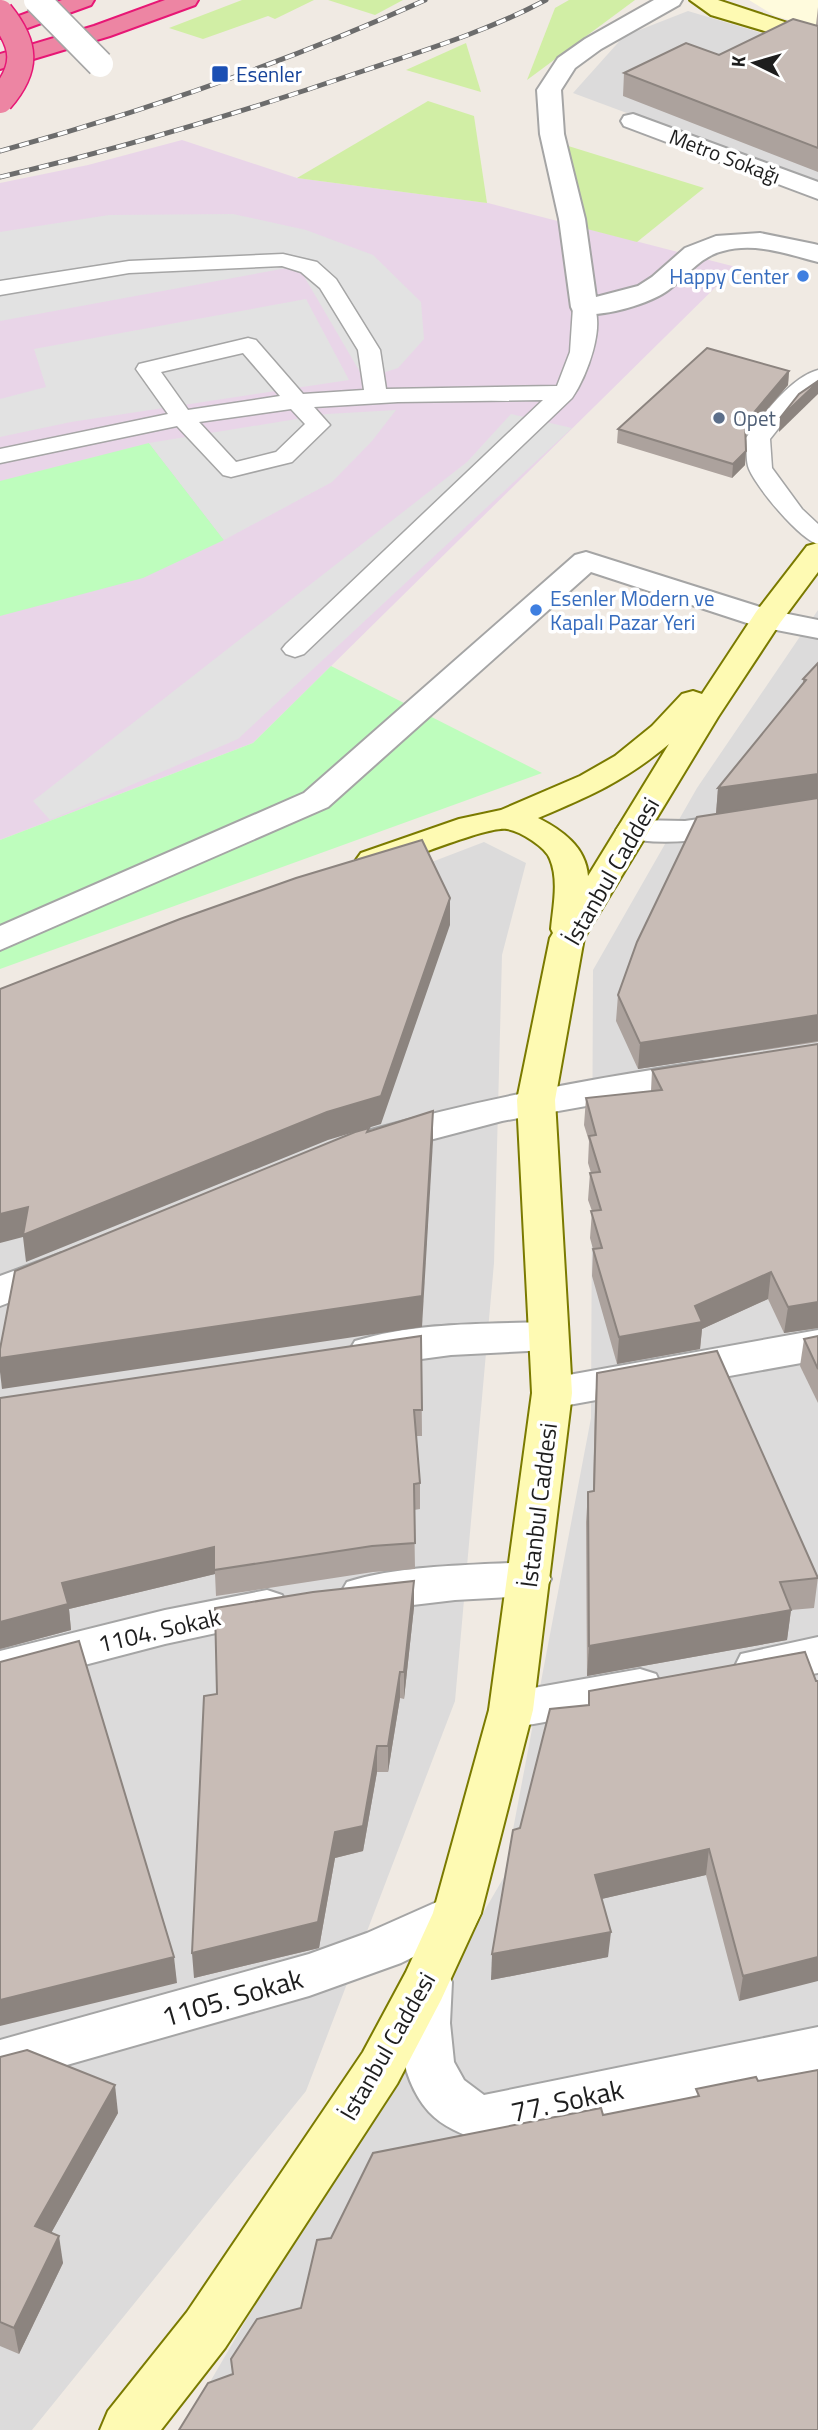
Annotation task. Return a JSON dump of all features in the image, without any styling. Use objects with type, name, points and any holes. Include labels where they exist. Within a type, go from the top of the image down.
[{"type":"highway","points":[[0,100],[12,89],[21,62],[18,37],[0,12],[36,0]]},
{"type":"highway","points":[[0,32],[83,0]]},
{"type":"highway","points":[[0,62],[102,31],[187,0]]},
{"type":"main road","points":[[701,0],[719,10],[818,40]]},
{"type":"main road","name":"İstanbul Caddesi","points":[[127,2430],[206,2330],[373,2080],[429,1974],[457,1913],[511,1710],[552,1393],[536,1100],[567,938],[702,717],[767,619],[818,552]]},
{"type":"main road","points":[[343,870],[471,826],[510,818],[592,783],[627,763],[663,733],[767,619]]},
{"type":"main road","points":[[510,818],[548,834],[566,852],[572,880],[567,938]]},
{"type":"street","points":[[36,0],[100,64]]},
{"type":"street","points":[[671,0],[593,44],[566,63],[549,90],[552,134],[572,219],[584,307],[616,302],[649,291],[702,249],[727,243],[791,244],[818,254]]},
{"type":"street","name":"Metro Sokağı","points":[[633,121],[811,181]]},
{"type":"street","points":[[0,939],[316,800],[586,561],[767,619],[818,629]]},
{"type":"street","points":[[633,830],[685,831],[818,812]]},
{"type":"street","points":[[355,1147],[444,1121],[536,1100],[737,1068]]},
{"type":"street","points":[[0,1292],[93,1254]]},
{"type":"street","points":[[334,1356],[451,1340],[548,1336]]},
{"type":"street","points":[[552,1393],[818,1345]]},
{"type":"street","name":"1104. Sokak","points":[[0,1669],[165,1626],[313,1600],[455,1583],[529,1579]]},
{"type":"street","points":[[511,1710],[818,1655]]},
{"type":"street","name":"1105. Sokak","points":[[0,2062],[309,1975],[384,1948],[457,1913]]},
{"type":"street","name":"77. Sokak","points":[[429,1974],[423,2025],[427,2057],[443,2093],[463,2112],[481,2118],[818,2049]]},
{"type":"lane","points":[[0,288],[129,267],[283,260],[309,267],[328,284],[369,350],[376,396]]},
{"type":"lane","points":[[295,649],[564,393],[576,373],[586,339],[584,307]]},
{"type":"lane","points":[[248,345],[296,401],[318,425],[284,457],[231,470],[183,419],[147,369],[248,345]]},
{"type":"lane","points":[[818,377],[788,401],[758,438],[760,468],[793,514],[818,537]]},
{"type":"lane","points":[[0,456],[183,419],[296,401],[376,396],[564,393]]},
{"type":"shaded area","points":[[749,0],[818,0],[818,28],[775,16]]},
{"type":"shaded area","points":[[688,11],[818,50],[818,184],[573,93],[624,36]]},
{"type":"shaded area","points":[[182,140],[297,178],[488,203],[736,267],[253,743],[0,840],[0,183],[88,165]]},
{"type":"shaded area","points":[[233,214],[306,230],[373,255],[421,302],[424,339],[398,368],[364,379],[298,266],[0,321],[0,232],[109,215]]},
{"type":"shaded area","points":[[306,299],[349,380],[71,422],[0,437],[0,399],[46,387],[34,349]]},
{"type":"shaded area","points":[[396,410],[372,441],[332,482],[224,540],[149,443],[327,414]]},
{"type":"shaded area","points":[[511,414],[572,428],[238,739],[50,820],[33,801],[467,462]]},
{"type":"shaded area","points":[[818,610],[818,2430],[182,2430],[504,1877],[591,1418],[593,970],[697,788]]},
{"type":"shaded area","points":[[484,842],[526,863],[502,955],[494,1263],[455,1701],[306,2091],[32,2430],[0,2430],[0,1027]]},
{"type":"green space","points":[[242,0],[314,0],[275,19],[268,16],[203,39],[169,28]]},
{"type":"green space","points":[[328,0],[403,0],[375,15]]},
{"type":"green space","points":[[569,0],[635,0],[527,80],[555,8]]},
{"type":"green space","points":[[466,43],[481,92],[406,70]]},
{"type":"green space","points":[[428,101],[474,116],[487,203],[297,178]]},
{"type":"green space","points":[[565,145],[704,188],[637,242],[587,229]]},
{"type":"green space","points":[[149,443],[224,540],[143,578],[0,616],[0,481]]},
{"type":"green space","points":[[331,666],[542,773],[0,969],[0,840],[253,743]]},
{"type":"building","points":[[793,19],[818,26],[818,148],[624,73],[686,43],[719,55]]},
{"type":"building","points":[[707,348],[789,371],[745,423],[746,451],[733,464],[618,429]]},
{"type":"building","points":[[818,382],[780,418],[799,394]]},
{"type":"building","points":[[818,663],[818,774],[718,788],[806,680],[803,679]]},
{"type":"building","points":[[818,798],[818,1015],[640,1043],[618,995],[637,942],[697,817]]},
{"type":"building","points":[[422,840],[450,898],[381,1096],[327,1112],[23,1235],[28,1207],[0,1214],[0,989],[180,919],[296,878]]},
{"type":"building","points":[[818,1044],[818,1302],[788,1307],[771,1272],[695,1306],[702,1322],[619,1337],[593,1249],[602,1248],[591,1211],[601,1210],[590,1173],[600,1172],[589,1136],[596,1135],[586,1098],[662,1090],[652,1070]]},
{"type":"building","points":[[433,1111],[422,1296],[0,1358],[15,1271],[355,1132],[369,1128],[367,1132]]},
{"type":"building","points":[[421,1336],[422,1410],[414,1410],[420,1483],[414,1484],[415,1543],[372,1546],[214,1570],[214,1547],[62,1583],[68,1604],[0,1622],[0,1398]]},
{"type":"building","points":[[818,1336],[818,1369],[804,1339]]},
{"type":"building","points":[[717,1351],[818,1578],[780,1582],[791,1610],[589,1646],[588,1492],[594,1491],[597,1373]]},
{"type":"building","points":[[414,1581],[404,1672],[400,1672],[388,1746],[377,1746],[363,1826],[335,1832],[318,1922],[192,1953],[204,1696],[217,1694],[215,1608],[313,1592]]},
{"type":"building","points":[[79,1641],[174,1957],[0,2000],[0,1662]]},
{"type":"building","points":[[805,1652],[818,1681],[818,1957],[743,1976],[709,1849],[595,1875],[611,1932],[492,1954],[513,1830],[520,1828],[550,1709],[589,1705],[589,1691]]},
{"type":"building","points":[[27,2050],[115,2085],[35,2226],[59,2236],[14,2328],[0,2322],[0,2057]]},
{"type":"building","points":[[818,2070],[818,2430],[179,2430],[208,2383],[233,2374],[231,2359],[257,2319],[301,2308],[317,2240],[331,2238],[373,2153],[601,2108],[603,2115],[699,2096],[696,2089],[756,2077],[758,2081]]},
{"type":"railway","points":[[0,151],[216,84],[425,0]]},
{"type":"railway","points":[[0,177],[137,142],[273,101],[456,39],[546,0]]},
{"type":"place","name":"Esenler","points":[[220,74]]},
{"type":"place","name":"Happy Center","points":[[803,276]]},
{"type":"place","name":"Opet","points":[[719,418]]},
{"type":"place","name":"Esenler Modern ve Kapalı Pazar Yeri","points":[[536,610]]}]
